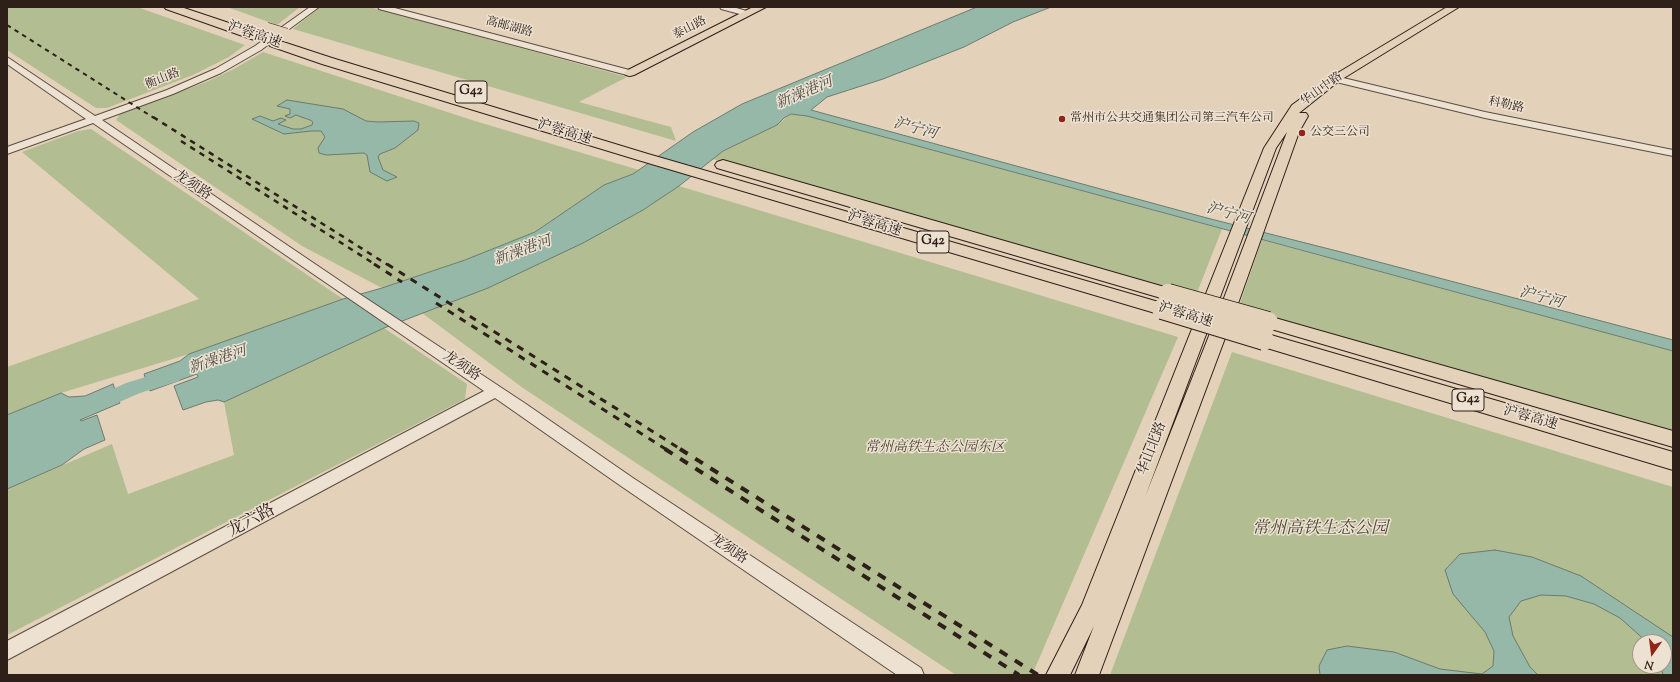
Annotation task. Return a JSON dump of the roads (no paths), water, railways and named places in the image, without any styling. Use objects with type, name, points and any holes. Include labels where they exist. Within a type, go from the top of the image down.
[{"type":"highway","name":"沪蓉高速","points":[[170,7],[327,61],[643,157],[711,169],[1266,331],[1673,439]]},
{"type":"highway","name":"沪蓉高速","points":[[201,7],[266,29],[582,125]]},
{"type":"highway","name":"沪蓉高速","points":[[656,146],[711,169]]},
{"type":"highway","name":"沪蓉高速","points":[[1266,331],[1673,461]]},
{"type":"main road","name":"泰山路","points":[[626,72],[746,11],[761,7]]},
{"type":"main road","name":"华山中路","points":[[1247,229],[1270,148],[1293,111],[1454,7]]},
{"type":"main road","name":"华山中路","points":[[1247,229],[1303,114],[1340,81],[1461,7]]},
{"type":"main road","name":"华山北路","points":[[1058,675],[1092,607],[1247,229]]},
{"type":"main road","name":"华山北路","points":[[1087,675],[1232,298],[1247,229]]},
{"type":"street","name":"衡山路","points":[[7,151],[93,119],[178,85],[225,64],[251,49],[309,7]]},
{"type":"street","name":"衡山路","points":[[7,148],[170,92],[218,71],[258,48],[315,7]]},
{"type":"street","name":"高邮湖路","points":[[382,7],[626,72]]},
{"type":"street","points":[[724,7],[746,11]]},
{"type":"street","points":[[407,14],[419,9]]},
{"type":"street","name":"龙须路","points":[[7,60],[627,482],[914,675]]},
{"type":"street","name":"科勒路","points":[[1340,81],[1485,114],[1673,153]]},
{"type":"street","name":"龙六路","points":[[7,651],[496,392]]},
{"type":"water","points":[[977,7],[1051,7],[1013,22],[964,47],[883,79],[827,97],[811,110],[1207,218],[1673,340],[1673,351],[807,116],[791,114],[777,125],[723,151],[679,186],[643,210],[583,243],[488,288],[384,328],[224,402],[218,400],[206,402],[183,410],[174,386],[198,377],[197,374],[150,391],[144,374],[180,361],[189,354],[343,299],[382,288],[465,260],[535,232],[604,185],[633,174],[693,132],[742,104]]},
{"type":"water","points":[[287,100],[343,109],[366,121],[414,121],[419,123],[418,130],[395,148],[380,154],[378,157],[383,170],[397,177],[387,181],[370,172],[367,155],[364,153],[326,155],[319,153],[318,148],[325,137],[321,131],[284,134],[252,119],[260,116],[273,121],[281,118],[286,120],[278,124],[293,129],[301,129],[312,125],[313,122],[310,120],[296,115],[290,118],[285,116],[290,114],[290,109],[277,106]]},
{"type":"water","points":[[113,384],[120,403],[80,420],[81,421],[97,415],[105,440],[84,449],[62,465],[7,489],[7,415],[61,393],[69,397],[85,396]]},
{"type":"water","points":[[1495,550],[1532,557],[1581,576],[1668,634],[1638,634],[1620,618],[1594,604],[1566,596],[1541,595],[1521,601],[1509,617],[1513,636],[1530,667],[1538,675],[1320,675],[1319,666],[1327,650],[1347,646],[1394,652],[1440,669],[1482,674],[1493,666],[1494,651],[1485,632],[1453,594],[1445,570],[1460,554]]},
{"type":"water","points":[[1672,636],[1673,675],[1663,675],[1672,674]]},
{"type":"waterway","name":"新澡港河","points":[[94,406],[133,388],[172,376]]},
{"type":"railway","points":[[7,25],[154,118]]},
{"type":"railway","points":[[153,117],[388,265]]},
{"type":"railway","points":[[181,141],[376,265]]},
{"type":"railway","points":[[374,264],[402,282]]},
{"type":"railway","points":[[387,264],[682,450]]},
{"type":"railway","points":[[436,303],[667,450]]},
{"type":"railway","points":[[665,449],[1019,675]]},
{"type":"railway","points":[[680,449],[1038,675]]},
{"type":"place","name":"常州市公共交通集团公司第三汽车公司","points":[[1062,119]]},
{"type":"place","name":"公交三公司","points":[[1302,133]]},
{"type":"water label","name":"沪宁河","points":[[915,130]]},
{"type":"water label","name":"沪宁河","points":[[1228,215]]},
{"type":"water label","name":"沪宁河","points":[[1541,299]]},
{"type":"park label","name":"常州高铁生态公园东区","points":[[935,449]]},
{"type":"park label","name":"常州高铁生态公园","points":[[1320,530]]}]
